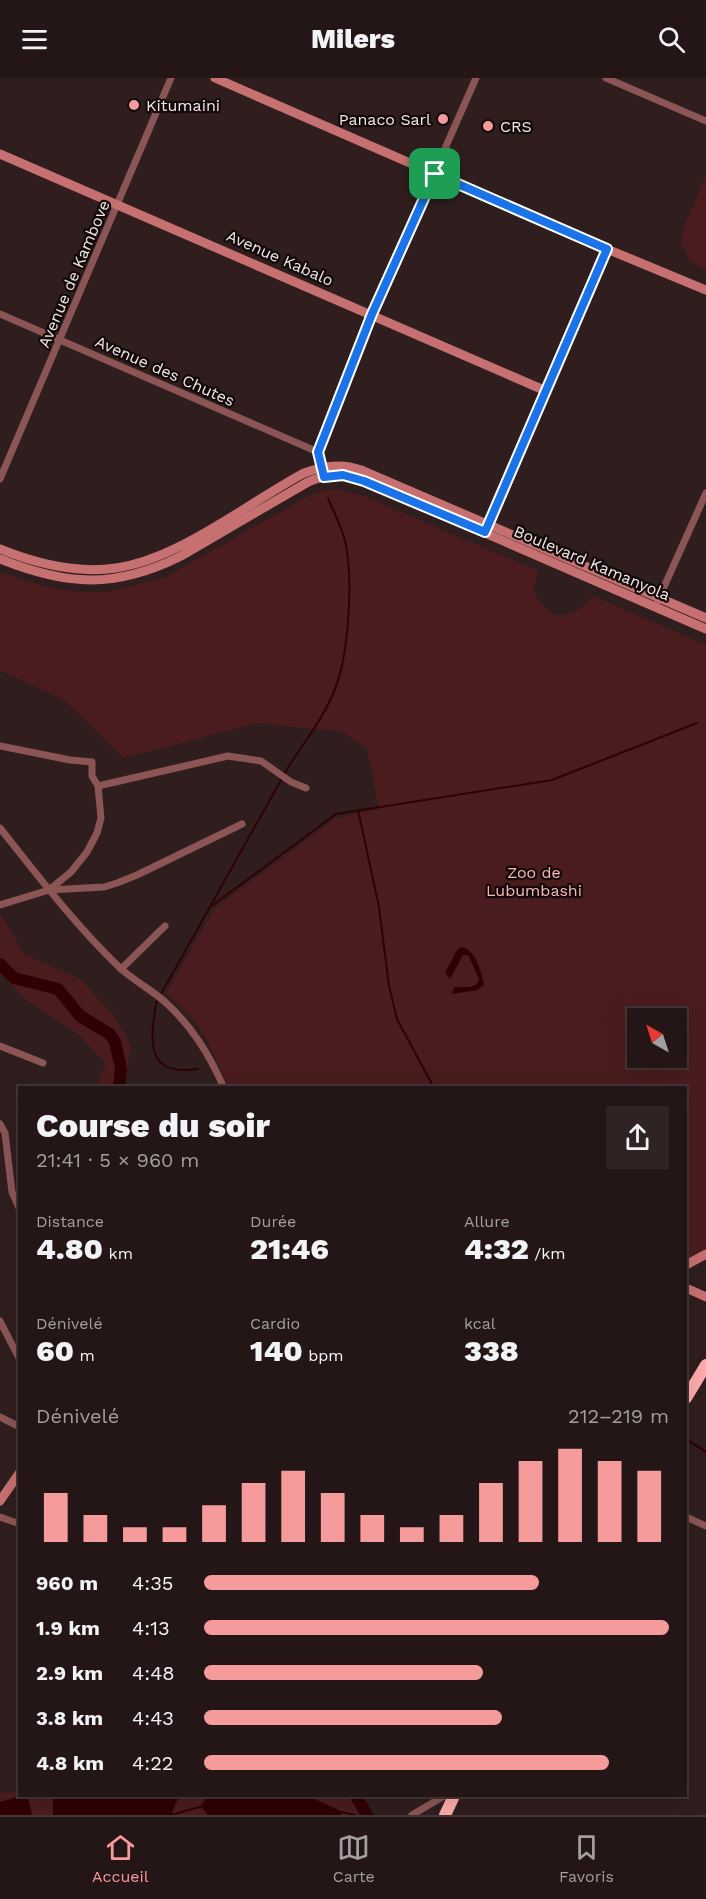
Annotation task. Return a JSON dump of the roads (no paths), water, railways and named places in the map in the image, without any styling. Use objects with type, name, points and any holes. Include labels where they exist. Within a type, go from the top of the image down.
[{"type":"highway","points":[[687,1396],[706,1365]]},
{"type":"highway","points":[[445,1815],[454,1797]]},
{"type":"main road","points":[[215,78],[706,290]]},
{"type":"main road","name":"Avenue Kabalo","points":[[0,154],[546,390]]},
{"type":"main road","points":[[487,528],[607,249]]},
{"type":"main road","name":"Boulevard Kamanyola","points":[[0,560],[39,574],[67,579],[103,580],[136,574],[162,566],[181,556],[323,472]]},
{"type":"main road","name":"Boulevard Kamanyola","points":[[0,549],[27,560],[76,569],[101,570],[130,565],[174,549],[297,477],[323,472],[364,481],[487,528],[657,602],[706,628]]},
{"type":"main road","name":"Boulevard Kamanyola","points":[[657,602],[706,618]]},
{"type":"main road","points":[[687,1264],[706,1254]]},
{"type":"main road","points":[[687,1288],[706,1297]]},
{"type":"main road","points":[[0,1501],[18,1475]]},
{"type":"street","name":"Avenue de Kambove","points":[[0,479],[171,78]]},
{"type":"street","points":[[323,472],[318,452],[372,314],[476,78]]},
{"type":"street","points":[[606,78],[706,121]]},
{"type":"street","name":"Avenue des Chutes","points":[[0,314],[318,452]]},
{"type":"street","points":[[657,602],[706,493]]},
{"type":"street","points":[[0,746],[91,762],[92,776],[98,786],[101,818],[97,833],[87,852],[71,872],[49,890]]},
{"type":"street","points":[[98,786],[228,756],[261,761],[291,782],[306,788]]},
{"type":"street","points":[[0,905],[49,890],[104,887],[117,883],[242,824]]},
{"type":"street","points":[[0,828],[49,890],[121,969],[155,994],[185,1022],[200,1042],[223,1086]]},
{"type":"street","points":[[121,969],[165,926]]},
{"type":"street","points":[[0,1046],[43,1063]]},
{"type":"street","points":[[0,1124],[4,1132],[12,1192],[18,1206]]},
{"type":"street","points":[[0,1321],[18,1356]]},
{"type":"street","points":[[0,1418],[18,1426]]},
{"type":"street","points":[[0,1517],[18,1523]]},
{"type":"street","points":[[687,1517],[706,1526]]},
{"type":"street","points":[[412,1815],[442,1797]]},
{"type":"waterway","points":[[198,1069],[169,1068],[160,1062],[153,1044],[156,1003],[290,764],[313,730],[333,694],[343,661],[346,641],[349,580],[343,533],[328,498]]},
{"type":"waterway","points":[[213,905],[336,814],[552,780],[697,723]]},
{"type":"waterway","points":[[358,810],[379,907],[389,986],[397,1019],[433,1086]]},
{"type":"waterway","points":[[0,964],[14,978],[58,989],[80,1016],[110,1034],[115,1042],[121,1068],[119,1086]]},
{"type":"waterway","points":[[687,1440],[706,1452]]},
{"type":"waterway","points":[[357,1797],[367,1815]]},
{"type":"waterway","points":[[171,1815],[203,1806]]},
{"type":"waterway","points":[[341,1812],[355,1815]]},
{"type":"place","name":"Kitumaini","points":[[134,105]]},
{"type":"place","name":"Panaco Sarl","points":[[443,119]]},
{"type":"place","name":"CRS","points":[[488,126]]},
{"type":"park label","name":"Zoo de Lubumbashi","points":[[534,881]]}]
